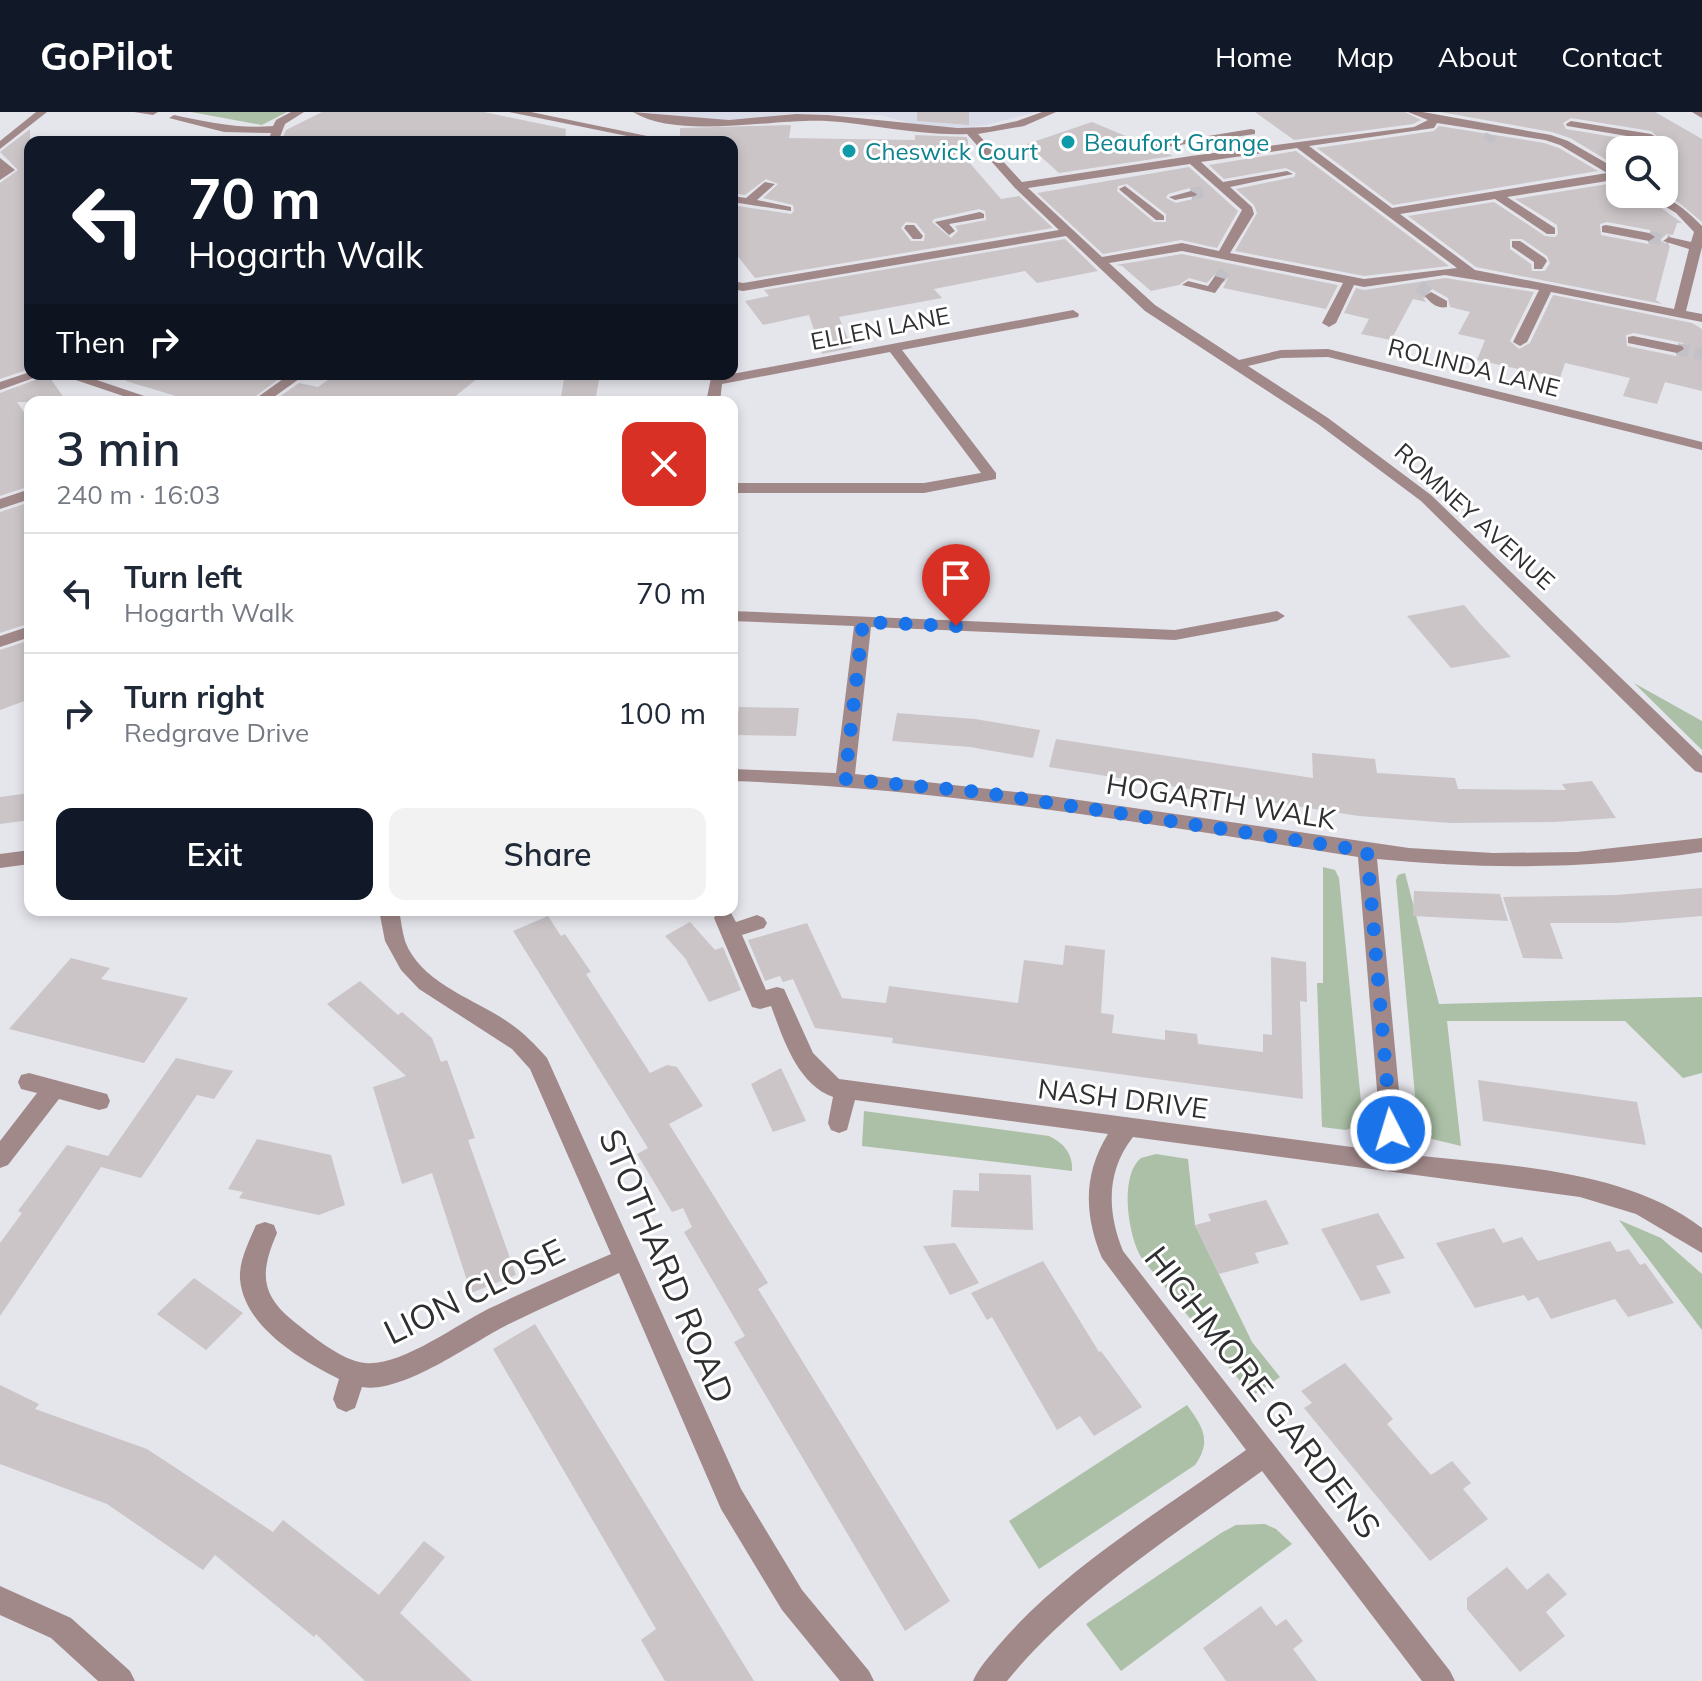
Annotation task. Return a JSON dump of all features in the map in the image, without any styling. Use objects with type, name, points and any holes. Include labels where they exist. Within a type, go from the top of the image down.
[{"type":"street","points":[[0,146],[42,112]]},
{"type":"street","points":[[139,112],[153,112]]},
{"type":"street","points":[[274,136],[280,122],[299,112]]},
{"type":"street","points":[[514,112],[624,136]]},
{"type":"street","points":[[638,112],[668,118],[730,122],[796,117],[856,119],[930,132],[1004,128],[1051,112]]},
{"type":"street","points":[[1413,112],[1490,138],[1564,143],[1606,169]]},
{"type":"street","points":[[174,118],[229,131],[252,133],[275,129]]},
{"type":"street","points":[[642,136],[668,118]]},
{"type":"street","points":[[1564,143],[1572,118],[1647,136]]},
{"type":"street","points":[[1019,186],[1423,128],[1430,126],[1434,119]]},
{"type":"street","name":"ROMNEY AVENUE","points":[[971,132],[1019,186],[1139,299],[1235,366],[1323,421],[1426,498],[1702,767]]},
{"type":"street","points":[[1152,146],[1251,132]]},
{"type":"street","points":[[1211,138],[1235,153]]},
{"type":"street","points":[[1299,144],[1471,273]]},
{"type":"street","points":[[1188,285],[1211,290],[1222,275],[1248,214],[1243,202],[1191,159]]},
{"type":"street","points":[[0,161],[9,170],[0,177]]},
{"type":"street","points":[[1107,173],[1160,218]]},
{"type":"street","points":[[1208,191],[1287,174]]},
{"type":"street","points":[[1392,212],[1606,178]]},
{"type":"street","points":[[748,202],[769,184]]},
{"type":"street","points":[[1175,197],[1191,194]]},
{"type":"street","points":[[1497,195],[1551,231]]},
{"type":"street","points":[[738,200],[787,209]]},
{"type":"street","points":[[1680,211],[1702,207]]},
{"type":"street","points":[[1675,208],[1699,226],[1700,231],[1695,246],[1696,269],[1679,314]]},
{"type":"street","points":[[957,240],[941,222],[980,216]]},
{"type":"street","points":[[1606,229],[1649,237]]},
{"type":"street","points":[[738,286],[921,241],[1068,232]]},
{"type":"street","points":[[1669,241],[1695,246]]},
{"type":"street","points":[[1516,244],[1541,261],[1534,276]]},
{"type":"street","points":[[1099,261],[1182,247],[1373,283],[1445,271],[1534,276],[1546,289],[1702,318]]},
{"type":"street","points":[[1406,277],[1419,286]]},
{"type":"street","points":[[1329,323],[1350,281]]},
{"type":"street","points":[[1520,342],[1546,289]]},
{"type":"street","name":"ELLEN LANE","points":[[738,377],[1073,314]]},
{"type":"street","points":[[1633,340],[1677,349]]},
{"type":"street","points":[[738,488],[924,488],[991,476],[893,348]]},
{"type":"street","name":"ROLINDA LANE","points":[[1235,366],[1263,355],[1295,351],[1328,353],[1702,446]]},
{"type":"street","points":[[0,386],[24,378]]},
{"type":"street","points":[[84,380],[136,396]]},
{"type":"street","points":[[267,396],[290,380]]},
{"type":"street","name":"ELLEN LANE","points":[[714,396],[716,381],[721,380]]},
{"type":"street","points":[[0,504],[24,496]]},
{"type":"street","points":[[738,616],[1175,635],[1277,616]]},
{"type":"street","points":[[845,779],[863,622]]},
{"type":"street","points":[[0,642],[24,633]]},
{"type":"street","name":"HOGARTH WALK","points":[[738,775],[845,779],[979,792],[1367,851],[1427,857],[1511,860],[1635,854],[1702,845]]},
{"type":"street","points":[[1367,851],[1394,1161]]},
{"type":"street","points":[[0,861],[24,858]]},
{"type":"street","name":"STOTHARD ROAD","points":[[390,916],[397,946],[416,976],[511,1033],[526,1046],[539,1064],[731,1499],[792,1600],[859,1681]]},
{"type":"street","name":"NASH DRIVE","points":[[757,923],[727,924],[760,1001],[782,994],[807,1063],[823,1082],[854,1093],[1580,1187],[1620,1196],[1663,1214],[1702,1242]]},
{"type":"street","points":[[29,1082],[99,1101]]},
{"type":"street","points":[[0,1158],[54,1089]]},
{"type":"street","points":[[839,1123],[854,1093]]},
{"type":"street","name":"HIGHMORE GARDENS","points":[[1126,1129],[1113,1143],[1102,1169],[1100,1208],[1104,1237],[1126,1275],[1440,1681]]},
{"type":"street","points":[[265,1233],[251,1272],[256,1298],[284,1328],[353,1373],[346,1399]]},
{"type":"street","name":"LION CLOSE","points":[[353,1373],[370,1376],[389,1372],[510,1310],[625,1259]]},
{"type":"street","points":[[988,1681],[1028,1633],[1079,1588],[1264,1453]]},
{"type":"street","points":[[0,1600],[61,1628],[120,1681]]},
{"type":"shaded area","points":[[638,112],[1037,112],[986,125],[947,129],[880,115],[789,114],[740,121]]},
{"type":"green space","points":[[191,112],[287,112],[262,125]]},
{"type":"green space","points":[[1634,683],[1702,721],[1702,750]]},
{"type":"green space","points":[[1323,867],[1335,870],[1339,878],[1362,1112],[1355,1127],[1346,1130],[1322,1127],[1317,983],[1323,983]]},
{"type":"green space","points":[[1405,873],[1439,1004],[1702,997],[1702,1073],[1683,1078],[1625,1021],[1447,1021],[1461,1146],[1432,1139],[1417,1119],[1396,880],[1398,875]]},
{"type":"green space","points":[[864,1111],[1049,1136],[1066,1150],[1072,1171],[862,1146]]},
{"type":"green space","points":[[1156,1154],[1188,1159],[1195,1225],[1252,1342],[1280,1377],[1252,1396],[1136,1247],[1129,1221],[1130,1178],[1141,1158]]},
{"type":"green space","points":[[1619,1220],[1661,1238],[1702,1274],[1702,1330]]},
{"type":"green space","points":[[1187,1405],[1197,1420],[1204,1441],[1195,1465],[1039,1569],[1009,1521]]},
{"type":"green space","points":[[1265,1524],[1276,1529],[1292,1544],[1121,1671],[1086,1624],[1221,1533],[1236,1525]]},
{"type":"building","points":[[322,112],[484,112],[566,129],[565,136],[284,136],[286,130]]},
{"type":"building","points":[[917,112],[969,112],[969,125],[917,121]]},
{"type":"building","points":[[1255,112],[1405,112],[1421,120],[1413,124],[1294,140]]},
{"type":"building","points":[[1440,112],[1655,112],[1702,139],[1702,222],[1678,202],[1678,136],[1657,136],[1651,131],[1571,118],[1563,123],[1566,129],[1608,136],[1606,160],[1570,138]]},
{"type":"building","name":"Beaufort Grange","points":[[1092,122],[1145,144],[1144,147],[1150,152],[1161,151],[1173,156],[1059,173],[1027,144]]},
{"type":"building","points":[[791,125],[789,138],[915,140],[915,135],[966,137],[968,161],[1001,199],[1019,196],[1053,228],[755,278],[738,257],[738,206],[791,214],[793,205],[763,198],[778,184],[766,179],[745,195],[738,194],[738,136],[680,136],[680,128]],"holes":[[[979,209],[985,211],[986,220],[955,226],[958,231],[951,238],[932,222]],[[906,222],[916,223],[925,234],[924,241],[911,241],[901,228]]]},
{"type":"building","points":[[1439,126],[1544,143],[1559,148],[1598,171],[1393,205],[1317,148],[1434,131]]},
{"type":"building","points":[[30,129],[30,136],[24,136],[24,371],[0,379],[0,183],[18,170],[0,152]]},
{"type":"building","points":[[1296,151],[1449,266],[1364,276],[1235,251],[1257,213],[1254,205],[1236,189],[1294,177],[1296,173],[1286,168],[1224,179],[1209,165]]},
{"type":"building","points":[[1189,167],[1238,211],[1217,248],[1181,240],[1103,254],[1037,193]],"holes":[[[1127,184],[1166,214],[1166,222],[1154,222],[1117,191],[1118,186]],[[1190,188],[1200,194],[1197,198],[1176,203],[1166,198],[1168,194]]]},
{"type":"building","points":[[1606,184],[1606,208],[1661,208],[1682,223],[1677,223],[1673,235],[1667,234],[1660,240],[1670,246],[1656,300],[1662,304],[1476,267],[1408,216],[1494,202],[1545,236],[1555,237],[1558,234],[1557,225],[1515,199]],"holes":[[[1607,222],[1650,230],[1658,238],[1648,244],[1601,235],[1600,224]],[[1510,239],[1522,239],[1547,256],[1550,263],[1545,271],[1532,271],[1531,264],[1510,249]]]},
{"type":"building","points":[[1065,239],[1098,271],[1037,283],[1025,271],[934,289],[942,298],[839,317],[852,348],[822,354],[809,315],[763,325],[745,301],[769,296],[764,290]]},
{"type":"building","points":[[1182,254],[1338,285],[1326,309],[1223,288],[1228,278],[1216,273],[1207,283],[1189,278],[1179,285],[1151,291],[1122,266],[1116,265]]},
{"type":"building","points":[[1445,278],[1534,292],[1510,341],[1519,349],[1530,343],[1553,295],[1692,323],[1702,329],[1702,391],[1665,382],[1657,404],[1623,396],[1630,378],[1565,363],[1560,378],[1477,360],[1485,340],[1458,334],[1470,312],[1450,307],[1448,298],[1432,289],[1422,296],[1426,302],[1413,299],[1391,340],[1361,334],[1369,319],[1344,313],[1356,288],[1364,290]],"holes":[[[1634,333],[1683,343],[1687,350],[1676,356],[1627,346],[1626,335]]]},
{"type":"building","points":[[35,380],[52,380],[63,396],[24,396],[24,402],[17,402],[24,412],[24,488],[0,496],[0,393]]},
{"type":"building","points":[[277,380],[256,396],[176,396],[126,381]]},
{"type":"building","points":[[328,380],[476,380],[456,396],[281,396],[299,383],[318,387]]},
{"type":"building","points":[[564,380],[599,380],[596,396],[561,396]]},
{"type":"building","points":[[24,504],[24,625],[0,633],[0,512]]},
{"type":"building","points":[[1464,605],[1511,657],[1451,668],[1407,616]]},
{"type":"building","points":[[24,642],[24,701],[0,710],[0,650]]},
{"type":"building","points":[[739,707],[799,708],[796,736],[738,735]]},
{"type":"building","points":[[897,713],[975,719],[1040,730],[1033,758],[970,747],[892,741]]},
{"type":"building","points":[[1056,739],[1313,778],[1312,753],[1375,759],[1377,773],[1455,778],[1458,789],[1566,790],[1562,784],[1592,781],[1616,818],[1450,823],[1359,816],[1049,767]]},
{"type":"building","points":[[24,794],[24,821],[0,824],[0,797]]},
{"type":"building","points":[[1702,888],[1702,916],[1619,923],[1550,923],[1563,959],[1523,958],[1503,897],[1616,895]]},
{"type":"building","points":[[1414,891],[1500,894],[1508,921],[1413,916]]},
{"type":"building","points":[[548,916],[561,936],[565,934],[591,972],[586,974],[650,1073],[667,1065],[677,1067],[703,1106],[669,1124],[768,1283],[758,1289],[950,1601],[905,1631],[734,1342],[745,1336],[684,1232],[692,1227],[683,1208],[672,1212],[637,1154],[648,1148],[513,931]]},
{"type":"building","points":[[690,922],[715,950],[723,947],[741,990],[709,1002],[685,958],[665,936]]},
{"type":"building","points":[[807,923],[842,998],[886,1003],[889,986],[1018,1003],[1024,960],[1063,965],[1065,945],[1105,950],[1101,1013],[1114,1015],[1112,1033],[1165,1040],[1165,1030],[1197,1034],[1198,1044],[1263,1052],[1263,1034],[1272,1035],[1271,957],[1306,962],[1307,1002],[1300,1001],[1303,1099],[892,1043],[893,1038],[815,1028],[793,979],[783,982],[780,976],[765,981],[748,940]]},
{"type":"building","points":[[71,958],[110,968],[101,979],[188,998],[144,1063],[9,1029]]},
{"type":"building","points":[[360,981],[398,1015],[402,1012],[432,1038],[441,1062],[447,1060],[475,1138],[468,1140],[516,1275],[471,1293],[432,1173],[402,1184],[373,1087],[406,1076],[327,1004]]},
{"type":"building","points":[[176,1058],[233,1071],[214,1099],[197,1095],[141,1178],[101,1167],[0,1316],[0,1243],[22,1213],[18,1211],[67,1145],[108,1156]]},
{"type":"building","points":[[781,1068],[806,1121],[773,1132],[751,1084]]},
{"type":"building","points":[[1478,1080],[1637,1102],[1646,1145],[1483,1121]]},
{"type":"building","points":[[257,1139],[331,1155],[345,1205],[319,1215],[239,1198],[243,1192],[228,1189]]},
{"type":"building","points":[[979,1173],[1031,1175],[1033,1230],[951,1227],[953,1190],[979,1191]]},
{"type":"building","points":[[1266,1200],[1289,1244],[1255,1253],[1259,1263],[1219,1274],[1195,1225],[1211,1221],[1208,1214]]},
{"type":"building","points":[[1378,1213],[1405,1258],[1376,1266],[1391,1293],[1361,1301],[1321,1229]]},
{"type":"building","points":[[1494,1228],[1503,1243],[1522,1237],[1538,1261],[1610,1241],[1617,1252],[1629,1249],[1640,1265],[1645,1263],[1674,1303],[1628,1317],[1615,1299],[1551,1319],[1538,1297],[1528,1301],[1524,1295],[1475,1308],[1436,1243]]},
{"type":"building","points":[[955,1243],[979,1283],[950,1295],[923,1246]]},
{"type":"building","points":[[1043,1261],[1099,1352],[1142,1407],[1094,1436],[1080,1416],[1057,1430],[992,1317],[987,1320],[971,1293]]},
{"type":"building","points":[[194,1278],[243,1313],[206,1350],[157,1314]]},
{"type":"building","points":[[535,1324],[754,1681],[665,1681],[641,1640],[656,1629],[493,1349]]},
{"type":"building","points":[[1345,1363],[1393,1419],[1387,1424],[1431,1475],[1452,1461],[1471,1483],[1463,1489],[1488,1519],[1430,1561],[1304,1408],[1312,1403],[1301,1391]]},
{"type":"building","points":[[0,1385],[39,1404],[35,1409],[147,1449],[273,1532],[283,1520],[379,1595],[424,1541],[445,1557],[400,1613],[472,1681],[365,1681],[316,1634],[314,1637],[215,1555],[203,1570],[107,1504],[0,1464]]},
{"type":"building","points":[[1507,1567],[1527,1590],[1548,1573],[1567,1594],[1546,1612],[1565,1636],[1520,1672],[1467,1609],[1467,1598]]},
{"type":"building","points":[[1261,1606],[1276,1626],[1286,1619],[1303,1641],[1293,1649],[1317,1681],[1226,1681],[1203,1648]]},
{"type":"tunnel","points":[[1488,141],[1491,135]]},
{"type":"tunnel","points":[[1191,194],[1208,191]]},
{"type":"tunnel","points":[[1649,237],[1669,241]]},
{"type":"tunnel","points":[[1219,279],[1225,271]]},
{"type":"tunnel","points":[[1419,286],[1431,296]]},
{"type":"tunnel","points":[[1677,349],[1702,354]]},
{"type":"place","name":"Beaufort Grange","points":[[1068,142]]},
{"type":"place","name":"Cheswick Court","points":[[849,151]]},
{"type":"route","points":[[956,626],[863,622],[845,779],[979,792],[1367,851],[1391,1130]]}]
